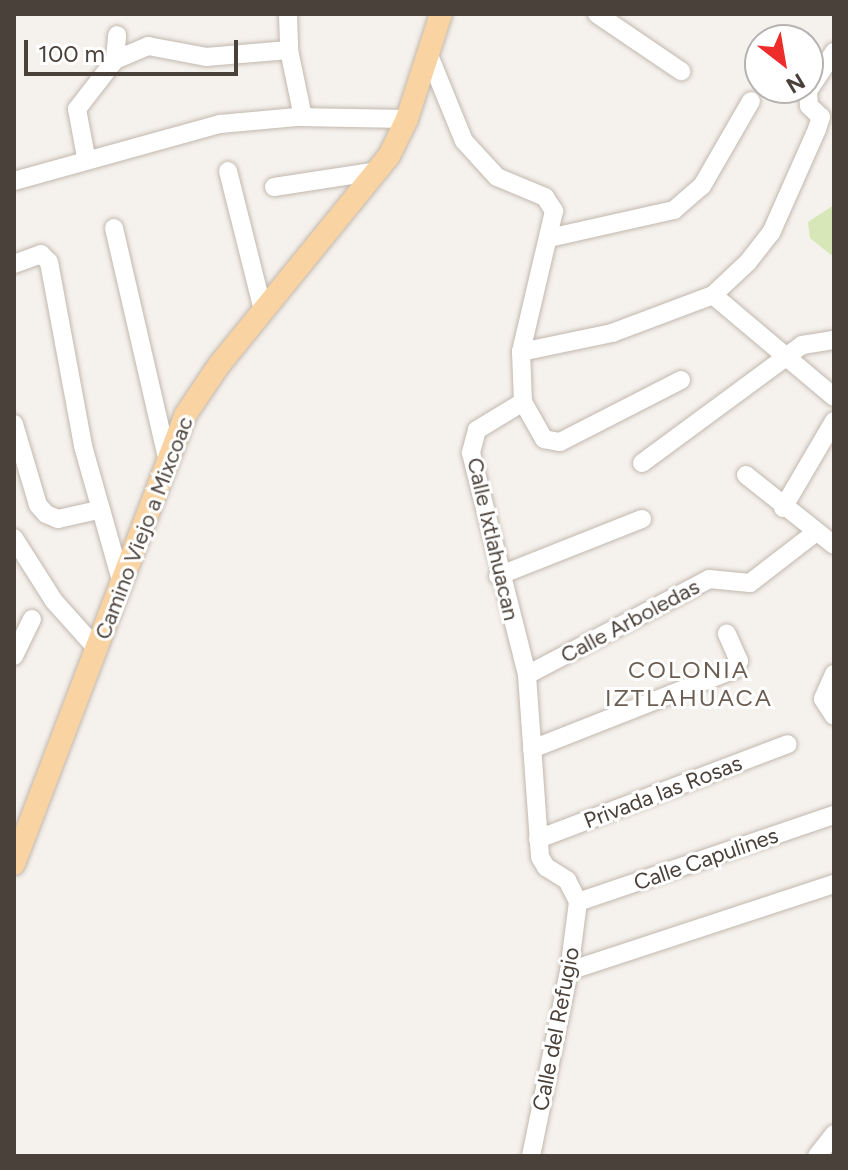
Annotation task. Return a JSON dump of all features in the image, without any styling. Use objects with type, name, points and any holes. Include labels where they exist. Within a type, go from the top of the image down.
[{"type":"main road","name":"Camino Viejo a Mixcoac","points":[[14,864],[186,414],[263,310],[379,171],[407,119],[441,14]]},
{"type":"street","points":[[597,14],[681,71]]},
{"type":"street","points":[[288,15],[289,50],[303,117]]},
{"type":"street","points":[[115,60],[117,35]]},
{"type":"street","points":[[86,157],[77,109],[115,60],[148,46],[206,57],[289,50]]},
{"type":"street","points":[[521,352],[612,333],[713,295],[771,233],[821,117],[809,106],[808,91],[834,52]]},
{"type":"street","points":[[428,53],[464,141],[497,177],[551,204],[554,216],[521,352],[523,402],[551,443],[644,403],[681,380]]},
{"type":"street","points":[[549,238],[674,210],[702,186],[749,104]]},
{"type":"street","points":[[14,181],[86,157],[220,124],[303,117],[407,119]]},
{"type":"street","points":[[228,171],[263,310]]},
{"type":"street","points":[[274,187],[379,171]]},
{"type":"street","points":[[114,228],[168,462]]},
{"type":"street","points":[[14,264],[41,254],[49,262],[98,510],[122,584]]},
{"type":"street","points":[[713,295],[831,395],[834,420],[783,508]]},
{"type":"street","points":[[642,463],[802,345],[834,340]]},
{"type":"street","name":"Calle Ixtlahuacan","points":[[523,402],[472,437],[498,576],[527,675],[542,862],[567,880],[578,902]]},
{"type":"street","points":[[14,424],[38,505],[46,514],[58,519],[98,510]]},
{"type":"street","points":[[746,475],[783,508],[834,545]]},
{"type":"street","points":[[498,576],[642,519]]},
{"type":"street","name":"Calle Arboledas","points":[[527,675],[709,579],[750,583],[815,533]]},
{"type":"street","points":[[14,538],[54,601],[97,649]]},
{"type":"street","points":[[14,656],[32,619]]},
{"type":"street","points":[[532,749],[735,669],[739,661],[727,634]]},
{"type":"street","points":[[834,674],[823,699],[834,716]]},
{"type":"street","name":"Privada las Rosas","points":[[538,839],[788,744]]},
{"type":"street","name":"Calle Capulines","points":[[578,902],[834,815]]},
{"type":"street","points":[[569,971],[834,884]]},
{"type":"street","name":"Calle del Refugio","points":[[531,1156],[569,971],[578,902]]},
{"type":"street","points":[[817,1156],[834,1134]]},
{"type":"green space","points":[[834,205],[834,254],[831,255],[810,238],[808,222]]},
{"type":"district","name":"COLONIA IZTLAHUACA","points":[[689,684]]}]
